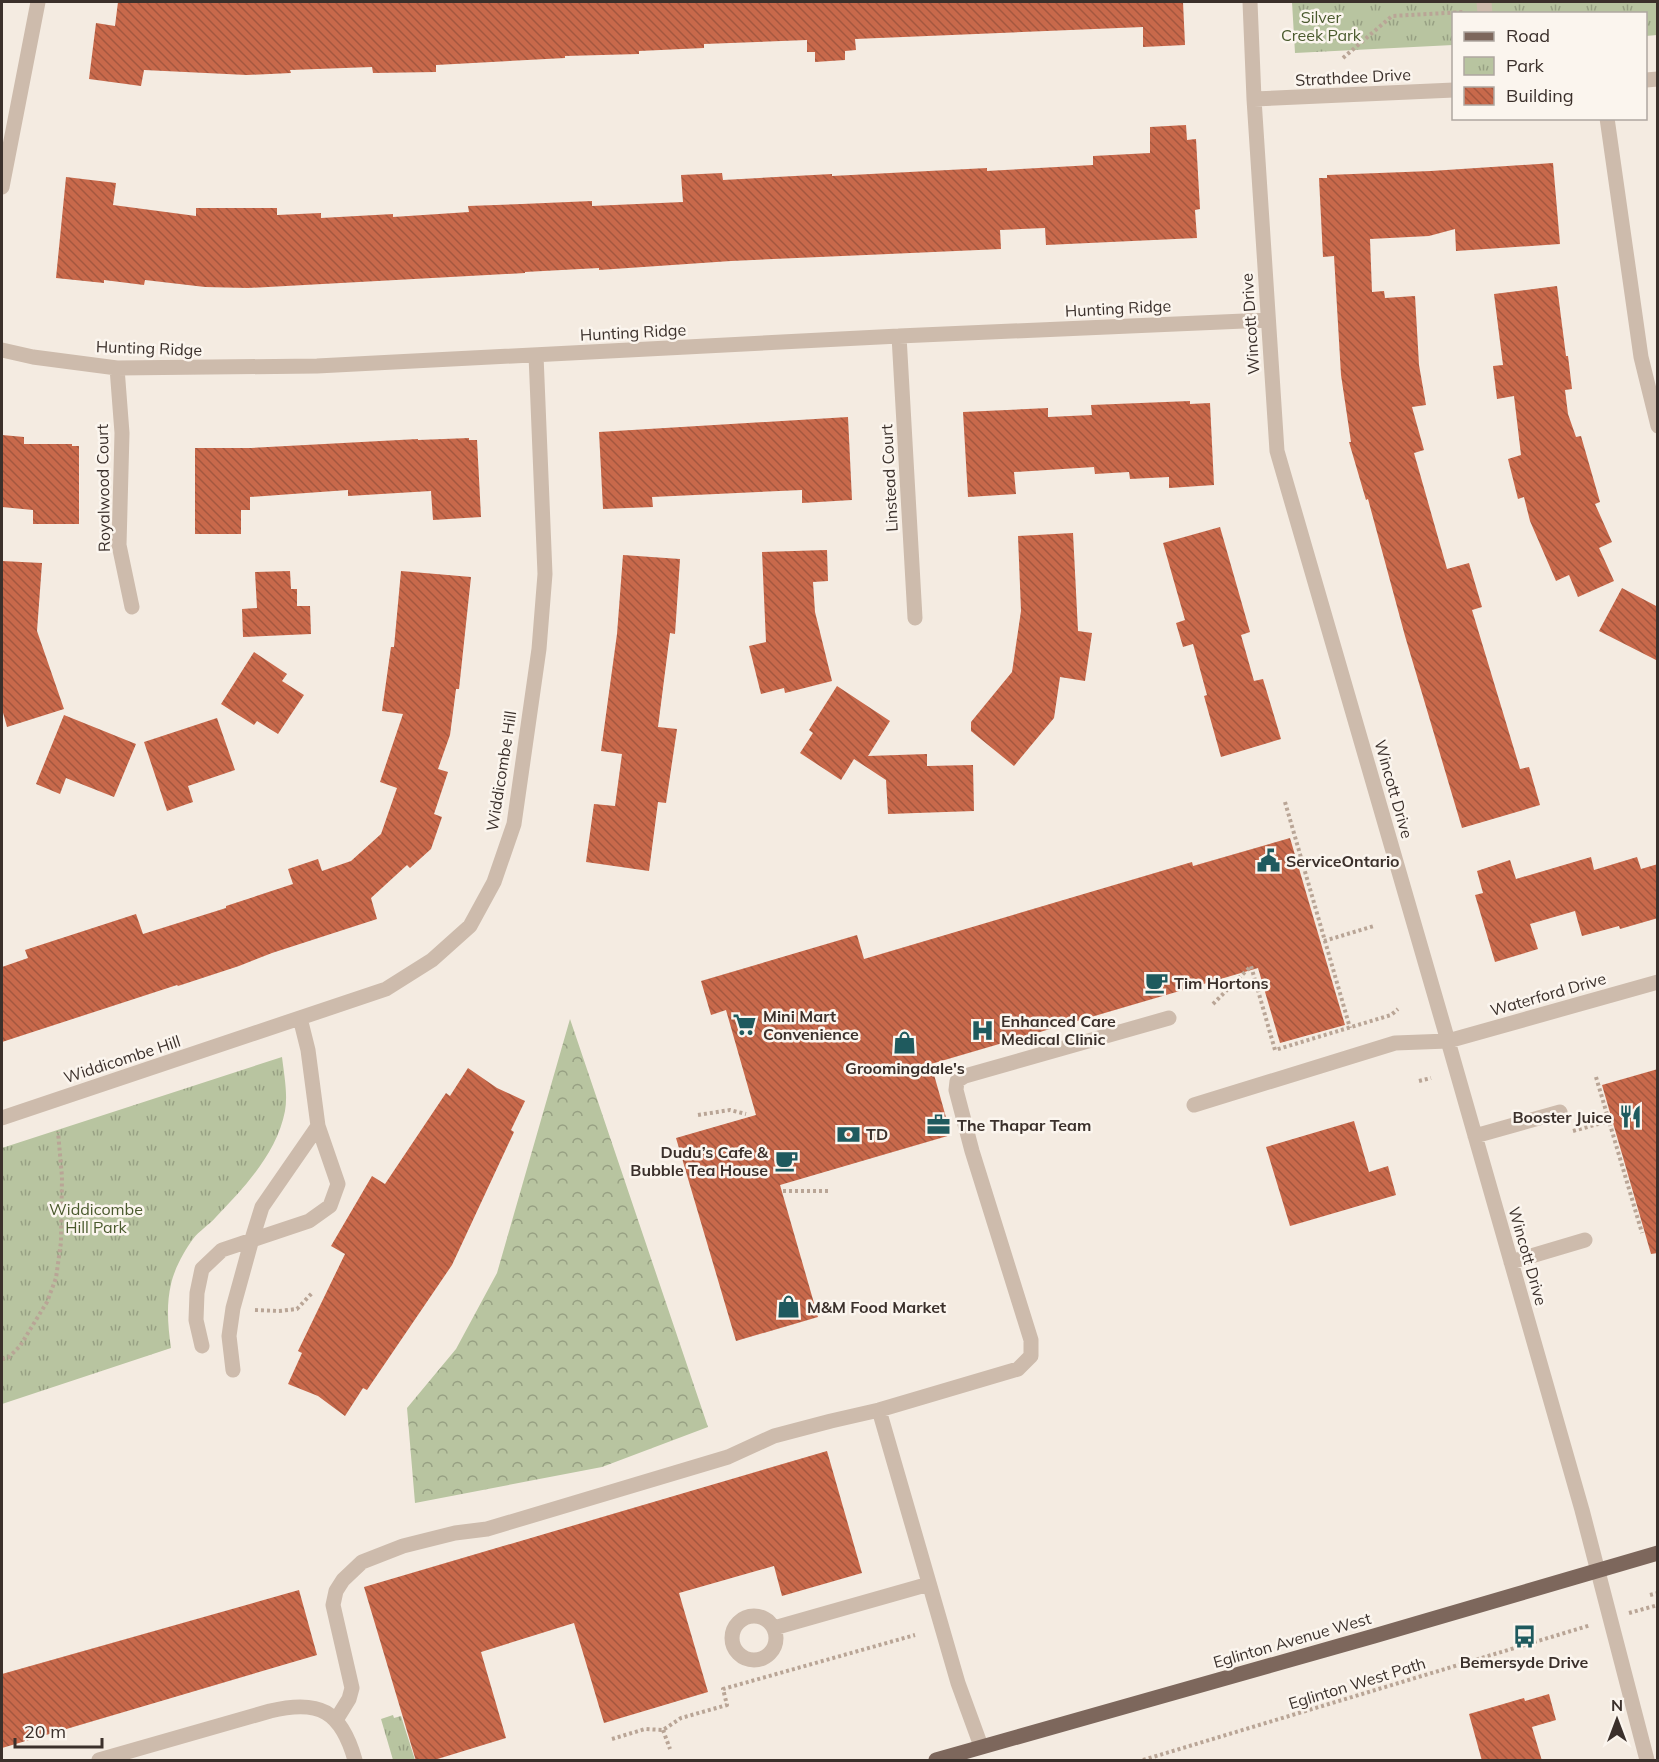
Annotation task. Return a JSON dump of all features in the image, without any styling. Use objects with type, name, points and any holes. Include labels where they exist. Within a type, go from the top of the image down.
[{"type":"main road","name":"Eglinton Avenue West","points":[[936,1761],[981,1746],[1386,1633],[1658,1553]]},
{"type":"street","points":[[2,187],[38,2]]},
{"type":"street","name":"Wincott Drive","points":[[1250,2],[1267,320],[1277,451],[1448,1041],[1582,1510],[1597,1571]]},
{"type":"street","name":"Strathdee Drive","points":[[1254,99],[1452,90]]},
{"type":"street","points":[[1607,120],[1641,357],[1658,426]]},
{"type":"street","name":"Hunting Ridge","points":[[2,350],[33,357],[117,368],[317,366],[899,336],[1267,320]]},
{"type":"street","name":"Linstead Court","points":[[899,336],[915,618]]},
{"type":"street","name":"Widdicombe Hill","points":[[2,1118],[386,989],[432,960],[470,926],[494,882],[514,824],[538,649],[545,574],[536,355]]},
{"type":"street","name":"Royalwood Court","points":[[117,368],[122,433],[119,545],[132,607]]},
{"type":"street","name":"Waterford Drive","points":[[1194,1106],[1395,1044],[1448,1041],[1658,982]]},
{"type":"street","points":[[202,1346],[196,1320],[197,1293],[202,1269],[222,1250],[309,1221],[330,1206],[338,1184],[318,1126],[308,1050],[300,1018]]},
{"type":"street","points":[[336,1720],[349,1699],[352,1688],[333,1605],[336,1591],[343,1580],[362,1562],[402,1546],[455,1533],[487,1529],[728,1457],[774,1436],[879,1410],[1018,1369],[1031,1356],[1030,1340],[972,1151],[956,1090],[957,1082],[965,1076],[1169,1018]]},
{"type":"street","points":[[1475,1136],[1560,1112]]},
{"type":"street","points":[[233,1370],[228,1336],[233,1308],[262,1207],[318,1126]]},
{"type":"street","points":[[1511,1262],[1585,1240]]},
{"type":"street","points":[[879,1410],[960,1690],[981,1746]]},
{"type":"street","points":[[1597,1571],[1647,1761]]},
{"type":"street","points":[[774,1628],[929,1584]]},
{"type":"street","points":[[99,1761],[288,1707],[305,1706],[322,1711],[336,1720],[347,1734],[355,1761]]},
{"type":"path","points":[[1343,58],[1392,16],[1484,9]]},
{"type":"path","points":[[1285,802],[1350,1028]]},
{"type":"path","points":[[1324,941],[1374,926]]},
{"type":"path","points":[[1213,1004],[1251,966],[1275,1050],[1391,1015],[1398,1009]]},
{"type":"path","points":[[1596,1077],[1642,1233]]},
{"type":"path","points":[[1419,1082],[1431,1078]]},
{"type":"path","points":[[698,1115],[730,1110],[746,1114]]},
{"type":"path","points":[[2,1359],[9,1357],[20,1346],[47,1302],[56,1278],[62,1242],[62,1177],[58,1132]]},
{"type":"path","points":[[783,1191],[831,1191]]},
{"type":"path","points":[[233,1308],[279,1311],[297,1309],[313,1292]]},
{"type":"path","points":[[1650,1595],[1658,1593]]},
{"type":"path","points":[[1636,1611],[1658,1605]]},
{"type":"path","name":"Eglinton West Path","points":[[1143,1761],[1579,1629]]},
{"type":"path","points":[[612,1739],[645,1729],[663,1730],[681,1718],[727,1705],[723,1689],[915,1635]]},
{"type":"path","points":[[663,1730],[670,1749]]},
{"type":"green space","name":"Silver Creek Park","points":[[1292,2],[1657,2],[1657,35],[1647,36],[1647,12],[1452,12],[1452,45],[1295,53]]},
{"type":"green space","points":[[570,1019],[708,1427],[602,1467],[415,1503],[407,1408],[456,1349],[497,1273]]},
{"type":"green space","name":"Widdicombe Hill Park","points":[[282,1057],[285,1111],[275,1141],[248,1182],[227,1206],[195,1236],[186,1249],[172,1279],[168,1300],[171,1348],[2,1404],[2,1148]]},
{"type":"green space","points":[[393,1715],[394,1718],[401,1716],[415,1760],[393,1760],[381,1719]]},
{"type":"building","points":[[118,2],[1183,2],[1185,45],[1143,47],[1143,27],[855,39],[856,50],[845,51],[845,60],[815,62],[815,52],[807,52],[807,40],[704,44],[704,48],[639,51],[639,54],[565,56],[565,58],[436,65],[436,72],[373,73],[372,67],[290,70],[291,73],[247,75],[144,70],[141,86],[89,79],[96,23],[115,26]]},
{"type":"building","points":[[1186,125],[1187,140],[1196,139],[1200,209],[1195,210],[1197,238],[1046,245],[1045,228],[1000,230],[1001,249],[731,261],[248,288],[205,287],[145,280],[144,285],[104,280],[104,283],[56,278],[66,177],[116,183],[113,205],[196,216],[196,208],[277,208],[277,215],[321,213],[321,218],[393,214],[393,217],[469,212],[468,206],[592,201],[592,206],[683,202],[681,175],[722,173],[723,180],[1093,165],[1093,156],[1150,153],[1150,127]]},
{"type":"building","points":[[1553,163],[1560,244],[1456,251],[1455,229],[1429,236],[1370,239],[1372,292],[1384,291],[1385,298],[1415,296],[1419,365],[1426,405],[1412,407],[1424,450],[1414,453],[1447,569],[1469,563],[1482,607],[1472,610],[1520,769],[1529,767],[1540,805],[1462,828],[1405,636],[1368,499],[1366,500],[1349,442],[1351,442],[1341,375],[1334,256],[1323,257],[1319,178],[1327,178],[1327,175]]},
{"type":"building","points":[[1557,286],[1572,389],[1565,390],[1568,414],[1576,437],[1581,436],[1600,502],[1595,504],[1612,542],[1599,548],[1614,581],[1578,597],[1569,575],[1556,581],[1530,521],[1524,497],[1518,499],[1508,459],[1521,455],[1514,396],[1497,399],[1493,366],[1503,365],[1494,294]]},
{"type":"building","points":[[1190,401],[1190,404],[1210,403],[1214,485],[1169,488],[1169,477],[1130,479],[1129,472],[1095,474],[1094,467],[1014,472],[1016,494],[968,497],[963,412],[1048,408],[1048,417],[1092,415],[1091,405]]},
{"type":"building","points":[[848,417],[852,500],[802,503],[802,490],[652,497],[653,507],[603,509],[599,432]]},
{"type":"building","points":[[2,435],[24,437],[24,444],[79,446],[79,524],[33,524],[33,510],[2,507]]},
{"type":"building","points":[[469,438],[469,440],[477,440],[481,517],[433,520],[431,491],[348,496],[348,490],[250,497],[250,510],[241,510],[241,534],[195,534],[195,448],[251,448]]},
{"type":"building","points":[[1220,527],[1250,632],[1241,635],[1254,681],[1263,679],[1281,739],[1221,757],[1204,696],[1207,695],[1193,644],[1183,647],[1176,623],[1185,620],[1163,543]]},
{"type":"building","points":[[1073,533],[1078,631],[1092,633],[1085,681],[1060,677],[1054,718],[1014,766],[971,731],[971,722],[1012,672],[1021,611],[1018,536]]},
{"type":"building","points":[[827,550],[828,581],[813,582],[815,612],[832,681],[785,693],[784,688],[761,694],[749,646],[766,642],[762,552]]},
{"type":"building","points":[[623,555],[680,559],[675,634],[670,633],[658,727],[677,729],[666,803],[658,802],[649,871],[586,862],[594,804],[615,806],[622,754],[601,751],[617,634]]},
{"type":"building","points":[[2,561],[42,563],[37,631],[64,709],[7,727],[2,709]]},
{"type":"building","points":[[290,571],[291,589],[297,589],[297,606],[310,606],[311,634],[243,637],[242,609],[257,608],[255,572]]},
{"type":"building","points":[[401,571],[471,577],[459,689],[456,689],[450,735],[438,769],[448,772],[434,814],[442,817],[431,849],[410,868],[407,865],[371,898],[377,919],[2,1042],[2,967],[28,958],[25,950],[136,914],[143,934],[226,908],[226,906],[293,884],[288,869],[318,859],[322,871],[351,861],[381,834],[397,788],[380,782],[403,714],[382,711],[391,647],[394,647]]},
{"type":"building","points":[[1622,588],[1658,607],[1658,661],[1599,631]]},
{"type":"building","points":[[254,652],[287,674],[282,681],[304,695],[278,734],[257,721],[254,725],[221,704]]},
{"type":"building","points":[[837,686],[890,721],[868,756],[927,754],[927,766],[973,765],[974,811],[888,814],[886,780],[854,759],[841,780],[800,753],[813,733],[809,730]]},
{"type":"building","points":[[64,715],[136,744],[114,797],[66,778],[60,794],[36,784]]},
{"type":"building","points":[[217,718],[235,770],[188,786],[193,802],[167,811],[144,742]]},
{"type":"building","points":[[1290,838],[1345,1025],[1280,1043],[1258,968],[931,1064],[951,1135],[780,1185],[818,1317],[736,1341],[676,1138],[756,1115],[726,1010],[711,1015],[701,981],[857,935],[864,959],[1192,862],[1193,866]]},
{"type":"building","points":[[1591,857],[1594,870],[1637,857],[1641,869],[1658,864],[1658,918],[1620,929],[1619,926],[1582,936],[1575,911],[1530,924],[1538,949],[1495,962],[1475,895],[1483,893],[1477,871],[1510,860],[1516,879]]},
{"type":"building","points":[[468,1068],[497,1088],[525,1101],[511,1130],[514,1132],[452,1265],[367,1390],[363,1388],[345,1416],[318,1396],[288,1384],[302,1353],[298,1351],[345,1254],[331,1246],[372,1176],[385,1184],[446,1093],[450,1096]]},
{"type":"building","points":[[1658,1069],[1658,1253],[1651,1254],[1602,1085]]},
{"type":"building","points":[[1354,1121],[1369,1172],[1388,1166],[1396,1195],[1290,1226],[1266,1147]]},
{"type":"building","points":[[827,1451],[862,1573],[782,1596],[774,1566],[679,1593],[708,1692],[604,1723],[574,1623],[481,1652],[506,1738],[431,1761],[416,1761],[364,1587]]},
{"type":"building","points":[[299,1590],[317,1655],[2,1748],[2,1674]]},
{"type":"building","points":[[1549,1694],[1556,1720],[1532,1727],[1542,1761],[1482,1761],[1469,1714],[1524,1698],[1525,1701]]},
{"type":"place","name":"ServiceOntario","points":[[1268,861]]},
{"type":"place","name":"Tim Hortons","points":[[1156,983]]},
{"type":"place","name":"Mini Mart Convenience","points":[[745,1025]]},
{"type":"place","name":"Enhanced Care Medical Clinic","points":[[983,1030]]},
{"type":"place","name":"Groomingdale's","points":[[905,1043]]},
{"type":"place","name":"Booster Juice","points":[[1630,1117]]},
{"type":"place","name":"The Thapar Team","points":[[939,1125]]},
{"type":"place","name":"TD","points":[[848,1134]]},
{"type":"place","name":"Dudu’s Cafe & Bubble Tea House","points":[[786,1161]]},
{"type":"place","name":"M&M Food Market","points":[[789,1307]]},
{"type":"place","name":"Bemersyde Drive","points":[[1524,1637]]}]
